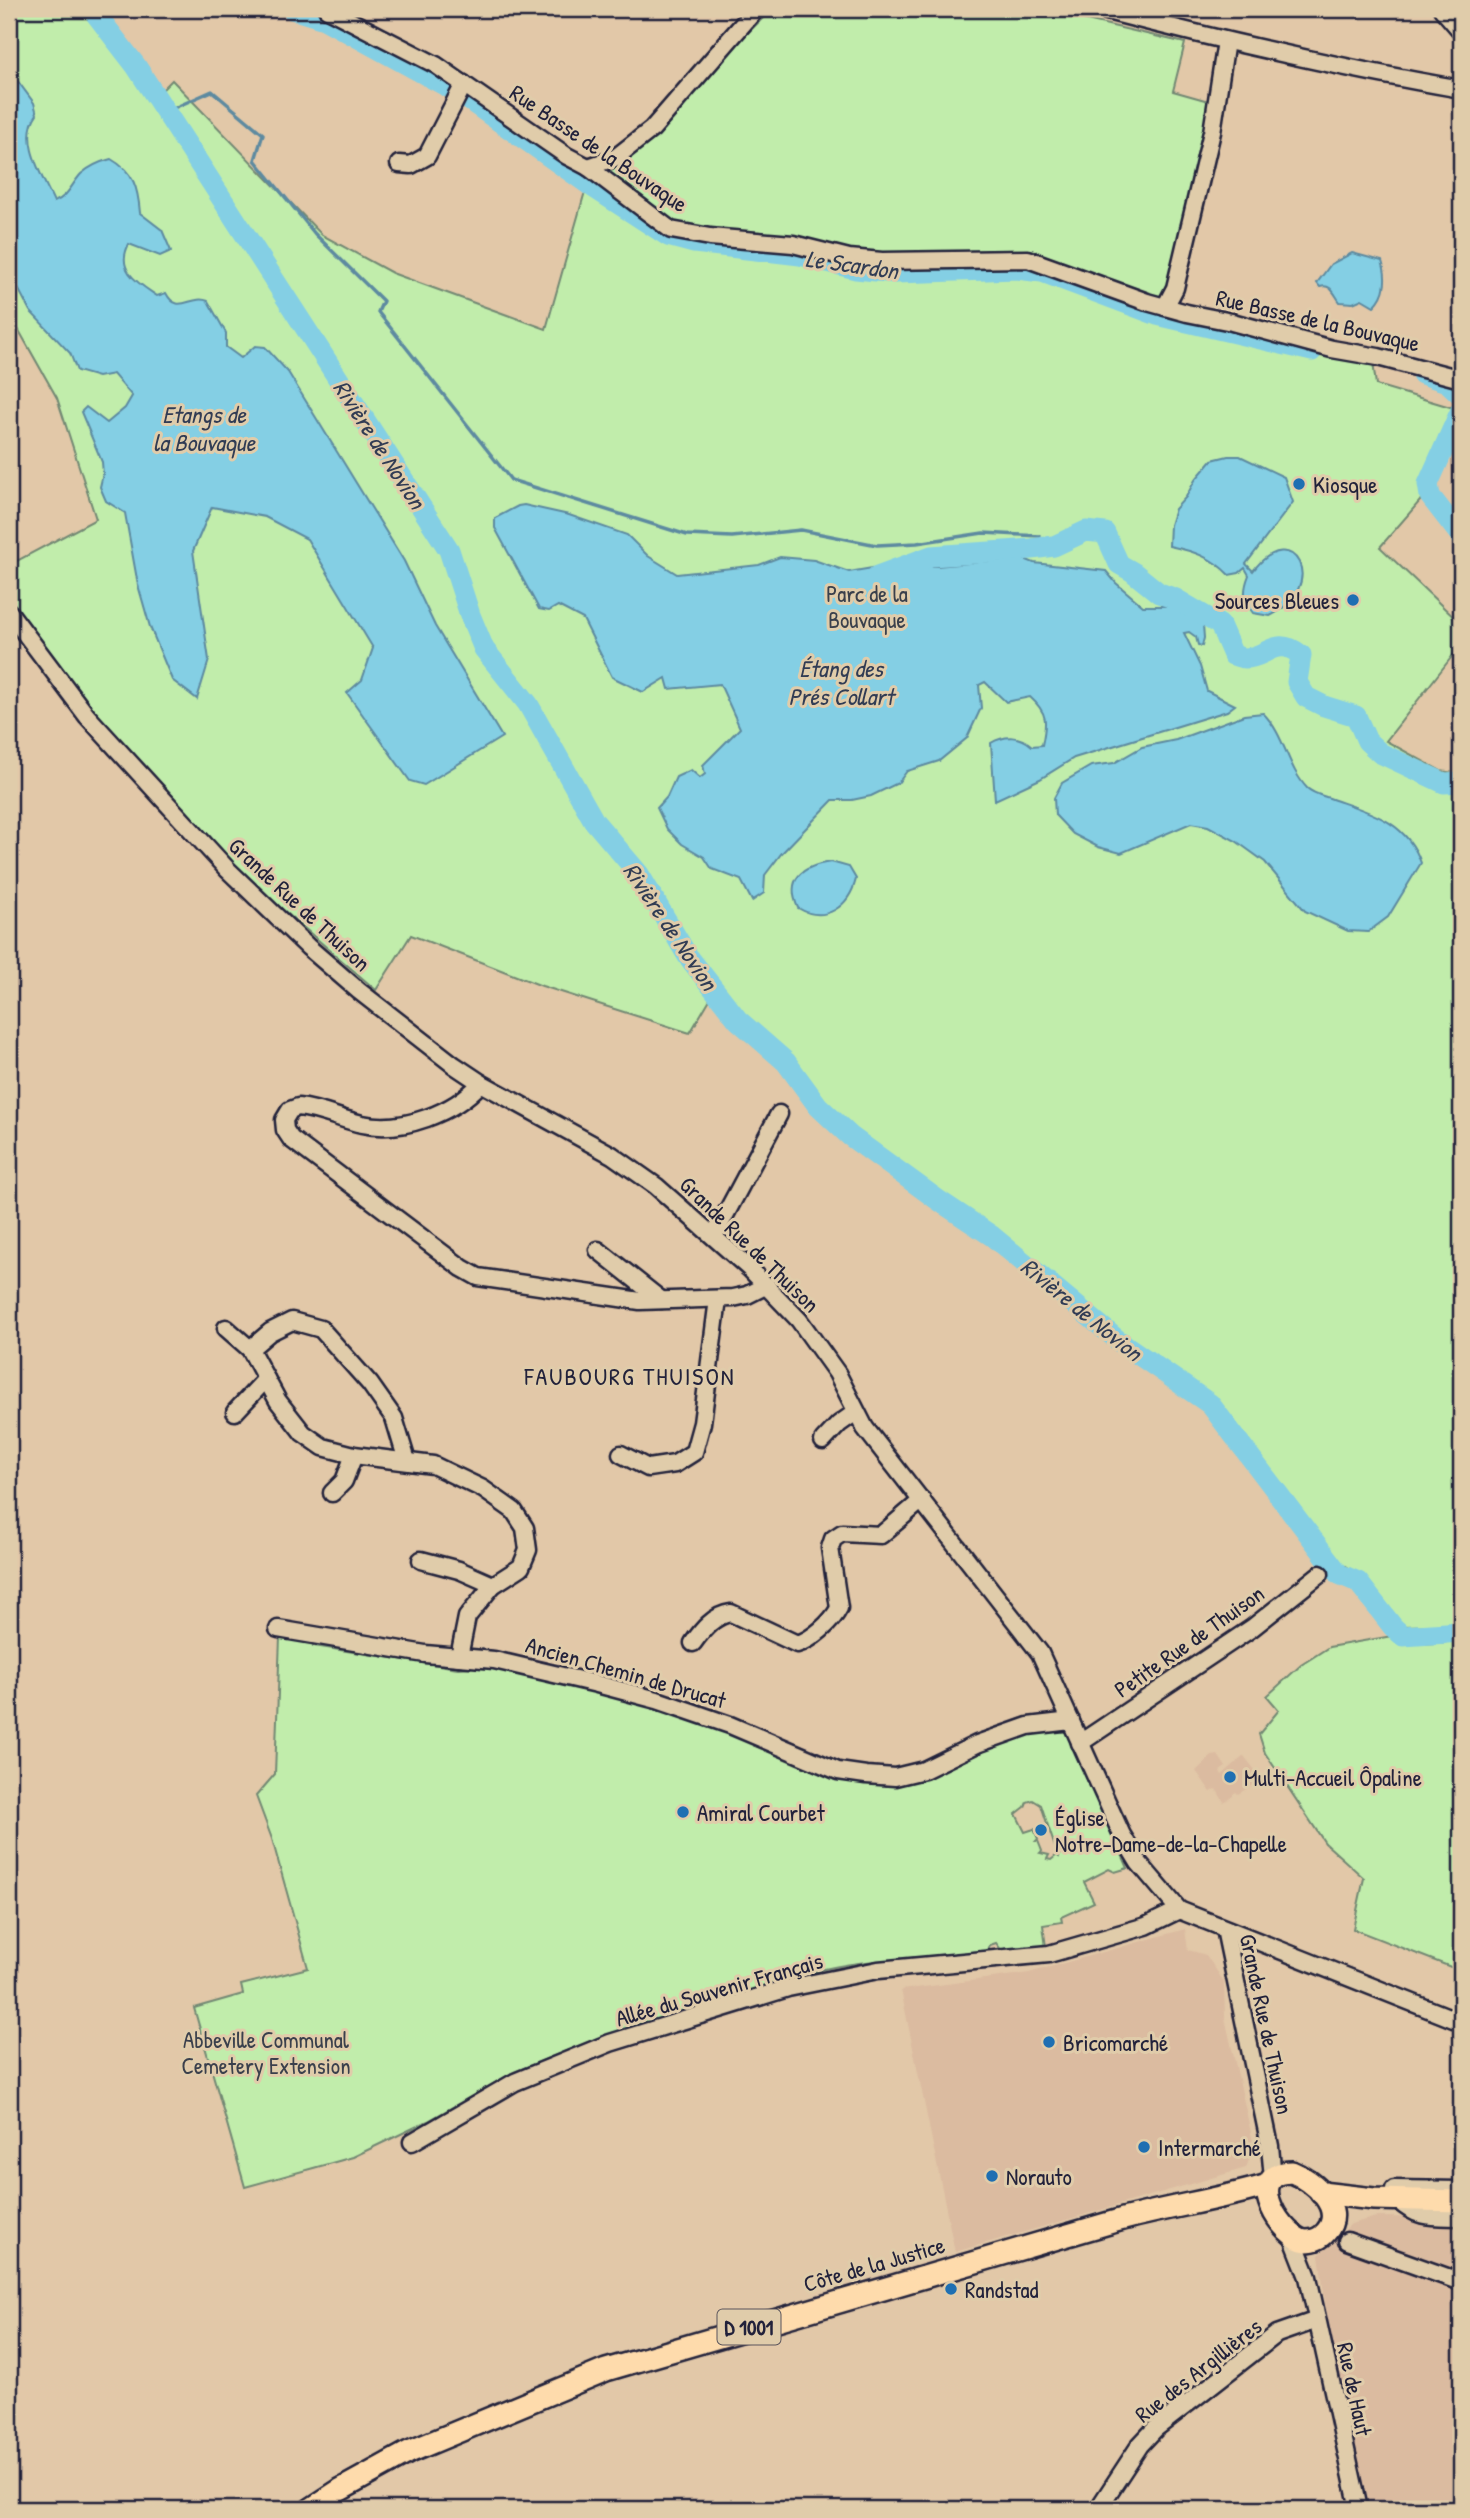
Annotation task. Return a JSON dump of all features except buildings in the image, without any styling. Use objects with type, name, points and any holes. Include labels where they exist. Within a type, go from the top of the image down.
[{"type":"main road","points":[[1369,2199],[1333,2217],[1326,2232],[1307,2241],[1292,2236],[1276,2185],[1369,2199],[1461,2202]]},
{"type":"main road","name":"Côte de la Justice","points":[[311,2509],[351,2483],[409,2452],[606,2370],[1140,2215],[1276,2185]]},
{"type":"main road","points":[[1321,2193],[1328,2200],[1333,2217]]},
{"type":"street","points":[[588,167],[615,158],[645,135],[756,9]]},
{"type":"street","points":[[1099,9],[1373,74],[1461,89]]},
{"type":"street","points":[[1442,9],[1461,31]]},
{"type":"street","name":"Rue Basse de la Bouvaque","points":[[335,11],[436,65],[460,91],[588,167],[671,230],[710,237],[793,244],[849,258],[882,261],[1028,259],[1165,307],[1461,379]]},
{"type":"street","points":[[1165,307],[1175,288],[1212,132],[1226,41]]},
{"type":"street","points":[[399,164],[411,165],[427,156],[460,91]]},
{"type":"street","name":"Grande Rue de Thuison","points":[[9,612],[87,716],[259,901],[359,992],[427,1046],[481,1083],[612,1155],[656,1186],[766,1285],[812,1335],[837,1373],[865,1428],[1031,1640],[1046,1664],[1122,1835],[1139,1863],[1179,1910],[1225,1929],[1276,2185]]},
{"type":"street","points":[[481,1083],[468,1098],[421,1120],[387,1127],[364,1124],[298,1107],[290,1110],[284,1120],[285,1130],[290,1139],[462,1268],[478,1277],[640,1301],[747,1295],[766,1285]]},
{"type":"street","points":[[714,1236],[779,1114]]},
{"type":"street","points":[[598,1250],[661,1300]]},
{"type":"street","points":[[621,1454],[648,1468],[675,1464],[694,1452],[702,1423],[718,1298]]},
{"type":"street","points":[[250,1349],[270,1332],[292,1321],[321,1329],[370,1384],[394,1418],[407,1461]]},
{"type":"street","points":[[226,1328],[250,1349],[278,1401],[303,1433],[323,1447],[354,1455],[433,1465],[482,1489],[514,1511],[525,1528],[528,1550],[521,1567],[493,1585],[467,1617],[459,1657]]},
{"type":"street","points":[[236,1412],[266,1379]]},
{"type":"street","points":[[823,1441],[839,1423],[856,1412]]},
{"type":"street","points":[[332,1493],[344,1481],[354,1455]]},
{"type":"street","points":[[693,1643],[703,1629],[723,1614],[731,1613],[797,1644],[806,1642],[839,1608],[830,1548],[833,1539],[842,1533],[881,1535],[922,1500]]},
{"type":"street","points":[[421,1560],[459,1570],[493,1585]]},
{"type":"street","name":"Petite Rue de Thuison","points":[[1080,1742],[1252,1628],[1321,1574]]},
{"type":"street","name":"Ancien Chemin de Drucat","points":[[278,1629],[425,1654],[494,1660],[657,1700],[730,1724],[838,1771],[866,1775],[895,1777],[924,1770],[977,1744],[1028,1726],[1071,1721]]},
{"type":"street","name":"Allée du Souvenir Français","points":[[412,2142],[514,2082],[610,2043],[788,1988],[878,1970],[1049,1954],[1146,1926],[1179,1910]]},
{"type":"street","points":[[1225,1929],[1461,2022]]},
{"type":"street","points":[[1369,2199],[1379,2189],[1461,2190]]},
{"type":"street","points":[[1398,2200],[1409,2211],[1421,2216],[1461,2217]]},
{"type":"street","name":"Rue de Haut","points":[[1292,2236],[1308,2277],[1359,2509]]},
{"type":"street","name":"Rue de Haut","points":[[1308,2277],[1317,2238]]},
{"type":"street","points":[[1347,2241],[1461,2282]]},
{"type":"street","name":"Rue des Argillières","points":[[1098,2509],[1140,2445],[1155,2430],[1277,2334],[1317,2320]]},
{"type":"shaded area","name":"Multi-Accueil Ôpaline","points":[[1218,1755],[1226,1767],[1220,1771],[1222,1775],[1244,1756],[1262,1779],[1238,1794],[1236,1792],[1224,1802],[1216,1789],[1211,1792],[1196,1771],[1212,1756]]},
{"type":"shaded area","points":[[1185,1929],[1188,1950],[1206,1955],[1224,1982],[1225,2018],[1254,2146],[1246,2168],[955,2252],[901,1990],[1029,1973]]},
{"type":"shaded area","points":[[1376,2217],[1461,2218],[1461,2509],[1369,2509],[1330,2338],[1319,2255],[1351,2224]]},
{"type":"green space","name":"Parc de la Bouvaque","points":[[9,9],[98,9],[160,92],[172,80],[322,235],[392,273],[546,329],[584,195],[772,9],[1040,9],[1185,43],[1173,91],[1212,102],[1170,312],[1373,362],[1376,385],[1457,409],[1420,501],[1380,547],[1461,624],[1461,645],[1386,741],[1441,771],[1461,774],[1461,1625],[1399,1626],[1363,1578],[1346,1566],[1333,1573],[1205,1408],[1117,1344],[989,1239],[848,1138],[815,1106],[784,1066],[710,999],[690,1033],[542,986],[411,935],[376,990],[222,857],[42,652],[9,596],[9,565],[96,519],[57,398],[17,327],[9,306]]},
{"type":"green space","points":[[1392,1636],[1422,1644],[1461,1641],[1461,1971],[1353,1929],[1364,1878],[1325,1843],[1265,1753],[1259,1734],[1279,1710],[1267,1696],[1301,1665],[1329,1647]]},
{"type":"green space","name":"Abbeville Communal Cemetery Extension","points":[[280,1637],[313,1641],[313,1646],[458,1668],[496,1666],[613,1691],[873,1781],[968,1754],[1023,1732],[1060,1728],[1070,1736],[1128,1868],[1115,1872],[1109,1869],[1084,1882],[1094,1902],[1061,1917],[1062,1922],[1043,1925],[1046,1947],[1002,1951],[996,1943],[981,1954],[871,1961],[818,1970],[767,1989],[596,2039],[514,2072],[428,2121],[353,2157],[245,2187],[194,2008],[243,1994],[241,1985],[308,1968],[272,1839],[256,1796],[275,1774]],"holes":[[[1033,1800],[1041,1805],[1055,1847],[1067,1843],[1068,1845],[1057,1852],[1059,1857],[1057,1855],[1051,1860],[1047,1859],[1049,1855],[1040,1853],[1042,1851],[1036,1841],[1038,1839],[1034,1829],[1025,1832],[1016,1814],[1027,1802]]]},
{"type":"water","name":"Etangs de la Bouvaque","points":[[9,60],[14,62],[17,80],[34,103],[37,114],[30,135],[31,147],[54,202],[66,193],[81,174],[95,165],[111,159],[125,169],[136,188],[140,213],[162,230],[171,251],[160,256],[129,244],[125,261],[131,275],[157,296],[166,293],[175,303],[208,301],[226,333],[226,347],[241,358],[255,346],[265,347],[288,372],[404,561],[435,626],[502,737],[424,785],[410,781],[347,693],[362,680],[373,648],[307,539],[265,517],[212,507],[193,551],[209,660],[197,699],[172,680],[150,627],[138,585],[125,513],[106,501],[100,487],[102,462],[81,412],[86,407],[107,423],[125,408],[132,396],[113,374],[98,377],[77,371],[70,353],[30,311],[9,271]]},
{"type":"water","points":[[1352,253],[1382,261],[1385,285],[1374,306],[1362,299],[1353,303],[1340,302],[1330,288],[1320,287],[1317,283],[1331,264]]},
{"type":"water","points":[[1240,456],[1284,477],[1293,502],[1246,564],[1253,571],[1268,556],[1281,551],[1292,554],[1299,562],[1302,575],[1298,589],[1288,603],[1270,616],[1253,613],[1247,604],[1245,590],[1249,575],[1245,568],[1239,573],[1229,575],[1202,556],[1169,546],[1170,525],[1175,509],[1212,460]]},
{"type":"water","name":"Étang des Prés Collart","points":[[524,505],[569,515],[627,535],[648,556],[677,574],[759,565],[780,557],[814,560],[849,572],[884,566],[937,566],[1022,558],[1034,563],[1106,571],[1143,606],[1174,606],[1203,625],[1202,646],[1198,645],[1196,637],[1189,632],[1184,633],[1200,666],[1207,691],[1235,705],[1227,711],[1074,758],[1040,779],[995,800],[991,743],[1012,737],[1032,746],[1042,745],[1045,718],[1030,697],[1006,702],[985,682],[979,685],[981,708],[967,738],[939,761],[907,771],[898,783],[871,796],[833,800],[781,854],[765,875],[764,893],[752,901],[741,880],[712,869],[704,857],[682,844],[667,829],[657,808],[667,797],[676,777],[691,770],[700,778],[705,774],[703,765],[740,728],[720,684],[669,689],[666,678],[643,692],[612,677],[583,619],[558,606],[549,611],[539,609],[495,528],[495,518]]},
{"type":"water","points":[[1263,713],[1276,731],[1295,771],[1307,788],[1385,820],[1406,837],[1415,849],[1421,863],[1388,917],[1368,932],[1348,931],[1305,911],[1265,862],[1236,841],[1208,826],[1191,823],[1121,853],[1098,847],[1073,834],[1055,815],[1054,798],[1062,783],[1091,766],[1114,763],[1142,747],[1176,740],[1244,715]]},
{"type":"water","points":[[831,862],[849,867],[856,879],[848,898],[842,905],[826,913],[817,914],[798,908],[794,889],[799,876],[812,867]]},
{"type":"waterway","name":"Rivière de Novion","points":[[92,9],[136,66],[449,550],[484,649],[528,704],[594,821],[639,874],[687,955],[738,1020],[786,1062],[818,1106],[850,1136],[992,1236],[1119,1341],[1210,1404],[1339,1574],[1358,1582],[1403,1636],[1461,1632]]},
{"type":"waterway","name":"Le Scardon","points":[[292,9],[324,19],[459,93],[591,186],[668,236],[694,243],[800,255],[856,269],[896,273],[1017,269],[1042,272],[1157,315],[1312,351]]},
{"type":"waterway","points":[[165,112],[212,91],[263,134],[255,160],[315,234],[383,301],[378,312],[511,480],[687,535],[732,537],[801,530],[877,545],[917,543],[983,533],[1040,536]]},
{"type":"waterway","name":"Le Scardon","points":[[1422,374],[1447,382],[1459,393]]},
{"type":"waterway","name":"Le Scardon","points":[[1461,410],[1428,484],[1430,496],[1461,536]]},
{"type":"waterway","points":[[877,576],[931,556],[1032,549],[1054,546],[1086,531],[1105,533],[1119,564],[1159,593],[1176,599],[1220,625],[1233,655],[1245,658],[1278,647],[1292,649],[1301,655],[1297,682],[1306,697],[1356,716],[1367,741],[1380,753],[1444,783],[1461,782]]},
{"type":"waterway","points":[[1050,543],[1054,546]]},
{"type":"place","name":"Kiosque","points":[[1299,484]]},
{"type":"place","name":"Sources Bleues","points":[[1353,600]]},
{"type":"place","name":"Multi-Accueil Ôpaline","points":[[1230,1777]]},
{"type":"place","name":"Amiral Courbet","points":[[683,1812]]},
{"type":"place","name":"Église Notre-Dame-de-la-Chapelle","points":[[1041,1830]]},
{"type":"place","name":"Bricomarché","points":[[1049,2042]]},
{"type":"place","name":"Intermarché","points":[[1144,2147]]},
{"type":"place","name":"Norauto","points":[[992,2176]]},
{"type":"place","name":"Randstad","points":[[951,2289]]},
{"type":"district","name":"FAUBOURG THUISON","points":[[630,1376]]}]
